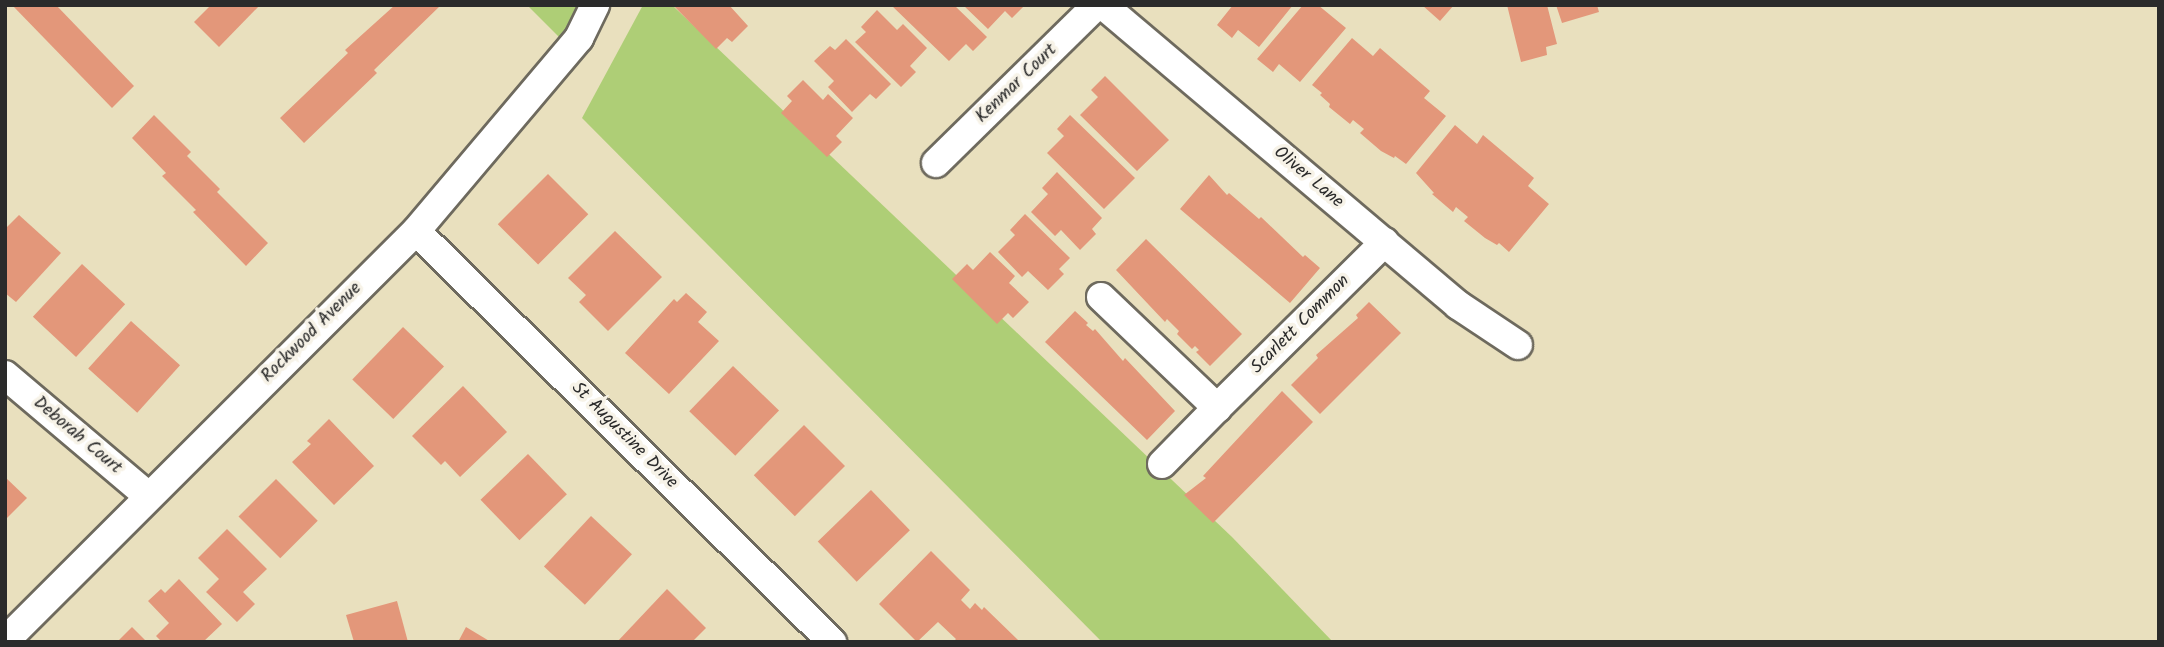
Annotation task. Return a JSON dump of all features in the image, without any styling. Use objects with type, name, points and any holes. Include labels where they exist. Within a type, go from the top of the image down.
[{"type":"street","name":"Rockwood Avenue","points":[[5,641],[416,231],[579,38],[595,5]]},
{"type":"street","name":"Kenmar Court","points":[[936,163],[1097,5]]},
{"type":"street","name":"Oliver Lane","points":[[1103,5],[1458,305],[1518,345]]},
{"type":"street","name":"St Augustine Drive","points":[[416,231],[832,642]]},
{"type":"street","name":"Scarlett Common","points":[[1162,464],[1385,242]]},
{"type":"street","points":[[1101,297],[1217,408]]},
{"type":"street","name":"Deborah Court","points":[[5,375],[148,496]]},
{"type":"green space","points":[[527,5],[593,5],[561,39]]},
{"type":"green space","points":[[643,5],[672,5],[1232,537],[1333,642],[1102,642],[582,118]]},
{"type":"building","points":[[12,5],[56,5],[134,86],[112,108]]},
{"type":"building","points":[[211,5],[260,5],[219,47],[194,22]]},
{"type":"building","points":[[395,5],[441,5],[374,70],[377,73],[304,143],[280,118],[348,53],[345,50]]},
{"type":"building","points":[[673,5],[729,5],[748,26],[732,42],[727,38],[716,49]]},
{"type":"building","points":[[891,5],[954,5],[987,37],[973,51],[966,44],[949,61]]},
{"type":"building","points":[[963,5],[1025,5],[1012,18],[1005,11],[988,29]]},
{"type":"building","points":[[1233,5],[1293,5],[1259,47],[1238,30],[1232,38],[1217,25]]},
{"type":"building","points":[[1303,5],[1318,5],[1346,28],[1300,82],[1279,64],[1273,72],[1257,59]]},
{"type":"building","points":[[1422,5],[1454,5],[1440,21]]},
{"type":"building","points":[[1507,5],[1547,5],[1557,44],[1546,47],[1547,55],[1521,62]]},
{"type":"building","points":[[1556,5],[1597,5],[1599,12],[1562,23]]},
{"type":"building","points":[[877,10],[897,30],[903,24],[927,48],[910,66],[916,72],[901,87],[855,42],[866,32],[861,27]]},
{"type":"building","points":[[1352,38],[1373,56],[1380,48],[1430,91],[1424,98],[1446,116],[1406,164],[1381,151],[1360,133],[1364,129],[1353,120],[1350,124],[1329,107],[1330,104],[1320,95],[1322,93],[1312,85]]},
{"type":"building","points":[[846,39],[891,84],[876,99],[870,94],[852,112],[828,87],[834,81],[814,61],[830,46],[835,50]]},
{"type":"building","points":[[1105,76],[1169,140],[1137,171],[1080,115],[1098,97],[1091,90]]},
{"type":"building","points":[[803,80],[823,100],[828,94],[853,118],[836,136],[842,142],[827,157],[781,113],[792,101],[787,96]]},
{"type":"building","points":[[154,115],[191,152],[187,156],[220,189],[217,192],[268,243],[246,266],[193,212],[196,210],[162,176],[166,173],[132,138]]},
{"type":"building","points":[[1070,115],[1135,178],[1104,209],[1047,153],[1064,136],[1057,129]]},
{"type":"building","points":[[1455,125],[1477,144],[1483,135],[1534,178],[1528,186],[1549,204],[1509,252],[1464,221],[1468,217],[1456,207],[1453,212],[1432,194],[1434,193],[1416,173]]},
{"type":"building","points":[[1057,172],[1102,218],[1092,229],[1096,234],[1080,250],[1061,230],[1055,236],[1031,212],[1048,194],[1042,188]]},
{"type":"building","points":[[548,174],[588,214],[538,265],[498,224]]},
{"type":"building","points":[[1209,175],[1227,195],[1229,193],[1259,219],[1261,217],[1303,257],[1305,255],[1320,268],[1290,303],[1180,209]]},
{"type":"building","points":[[1025,214],[1070,258],[1059,269],[1064,274],[1048,290],[1028,271],[1022,277],[998,252],[1015,235],[1010,230]]},
{"type":"building","points":[[19,215],[61,253],[16,302],[5,293],[5,229]]},
{"type":"building","points":[[615,231],[662,277],[608,331],[579,302],[586,295],[568,278]]},
{"type":"building","points":[[1146,239],[1242,334],[1210,366],[1196,352],[1199,350],[1195,346],[1192,349],[1177,334],[1179,331],[1167,319],[1165,322],[1116,270]]},
{"type":"building","points":[[990,252],[1015,276],[1009,283],[1029,302],[1013,318],[1008,313],[997,324],[952,279],[967,264],[973,270]]},
{"type":"building","points":[[82,264],[125,304],[76,357],[33,317]]},
{"type":"building","points":[[686,293],[707,312],[698,322],[719,341],[669,394],[625,353],[674,299],[677,302]]},
{"type":"building","points":[[1369,302],[1401,333],[1320,414],[1291,385],[1318,358],[1316,355],[1358,318],[1356,315]]},
{"type":"building","points":[[1075,311],[1123,361],[1125,358],[1175,411],[1147,440],[1045,342]]},
{"type":"building","points":[[131,321],[180,365],[137,413],[88,369]]},
{"type":"building","points":[[403,327],[444,367],[393,419],[352,380]]},
{"type":"building","points":[[733,366],[779,410],[735,456],[689,411]]},
{"type":"building","points":[[463,386],[507,432],[460,477],[445,461],[441,465],[412,436]]},
{"type":"building","points":[[1282,391],[1313,422],[1213,523],[1184,495],[1206,478],[1203,476]]},
{"type":"building","points":[[329,419],[374,466],[334,505],[292,462],[311,444],[307,441]]},
{"type":"building","points":[[804,425],[845,466],[795,516],[754,475]]},
{"type":"building","points":[[528,454],[567,494],[519,540],[481,500]]},
{"type":"building","points":[[5,477],[27,498],[5,520]]},
{"type":"building","points":[[276,479],[318,521],[280,558],[239,516]]},
{"type":"building","points":[[871,490],[910,530],[857,582],[818,541]]},
{"type":"building","points":[[591,516],[632,554],[585,605],[544,566]]},
{"type":"building","points":[[227,529],[267,569],[243,592],[255,604],[237,622],[206,592],[219,579],[198,558]]},
{"type":"building","points":[[931,551],[970,590],[961,600],[970,609],[975,603],[982,610],[984,607],[1020,642],[953,642],[956,639],[938,622],[917,642],[879,604]]},
{"type":"building","points":[[179,579],[222,624],[203,642],[162,642],[156,636],[169,623],[148,601],[161,589],[165,593]]},
{"type":"building","points":[[667,589],[706,628],[692,642],[617,642]]},
{"type":"building","points":[[397,601],[408,642],[354,642],[346,615]]},
{"type":"building","points":[[132,627],[147,642],[117,642]]},
{"type":"building","points":[[466,627],[491,642],[458,642]]}]
